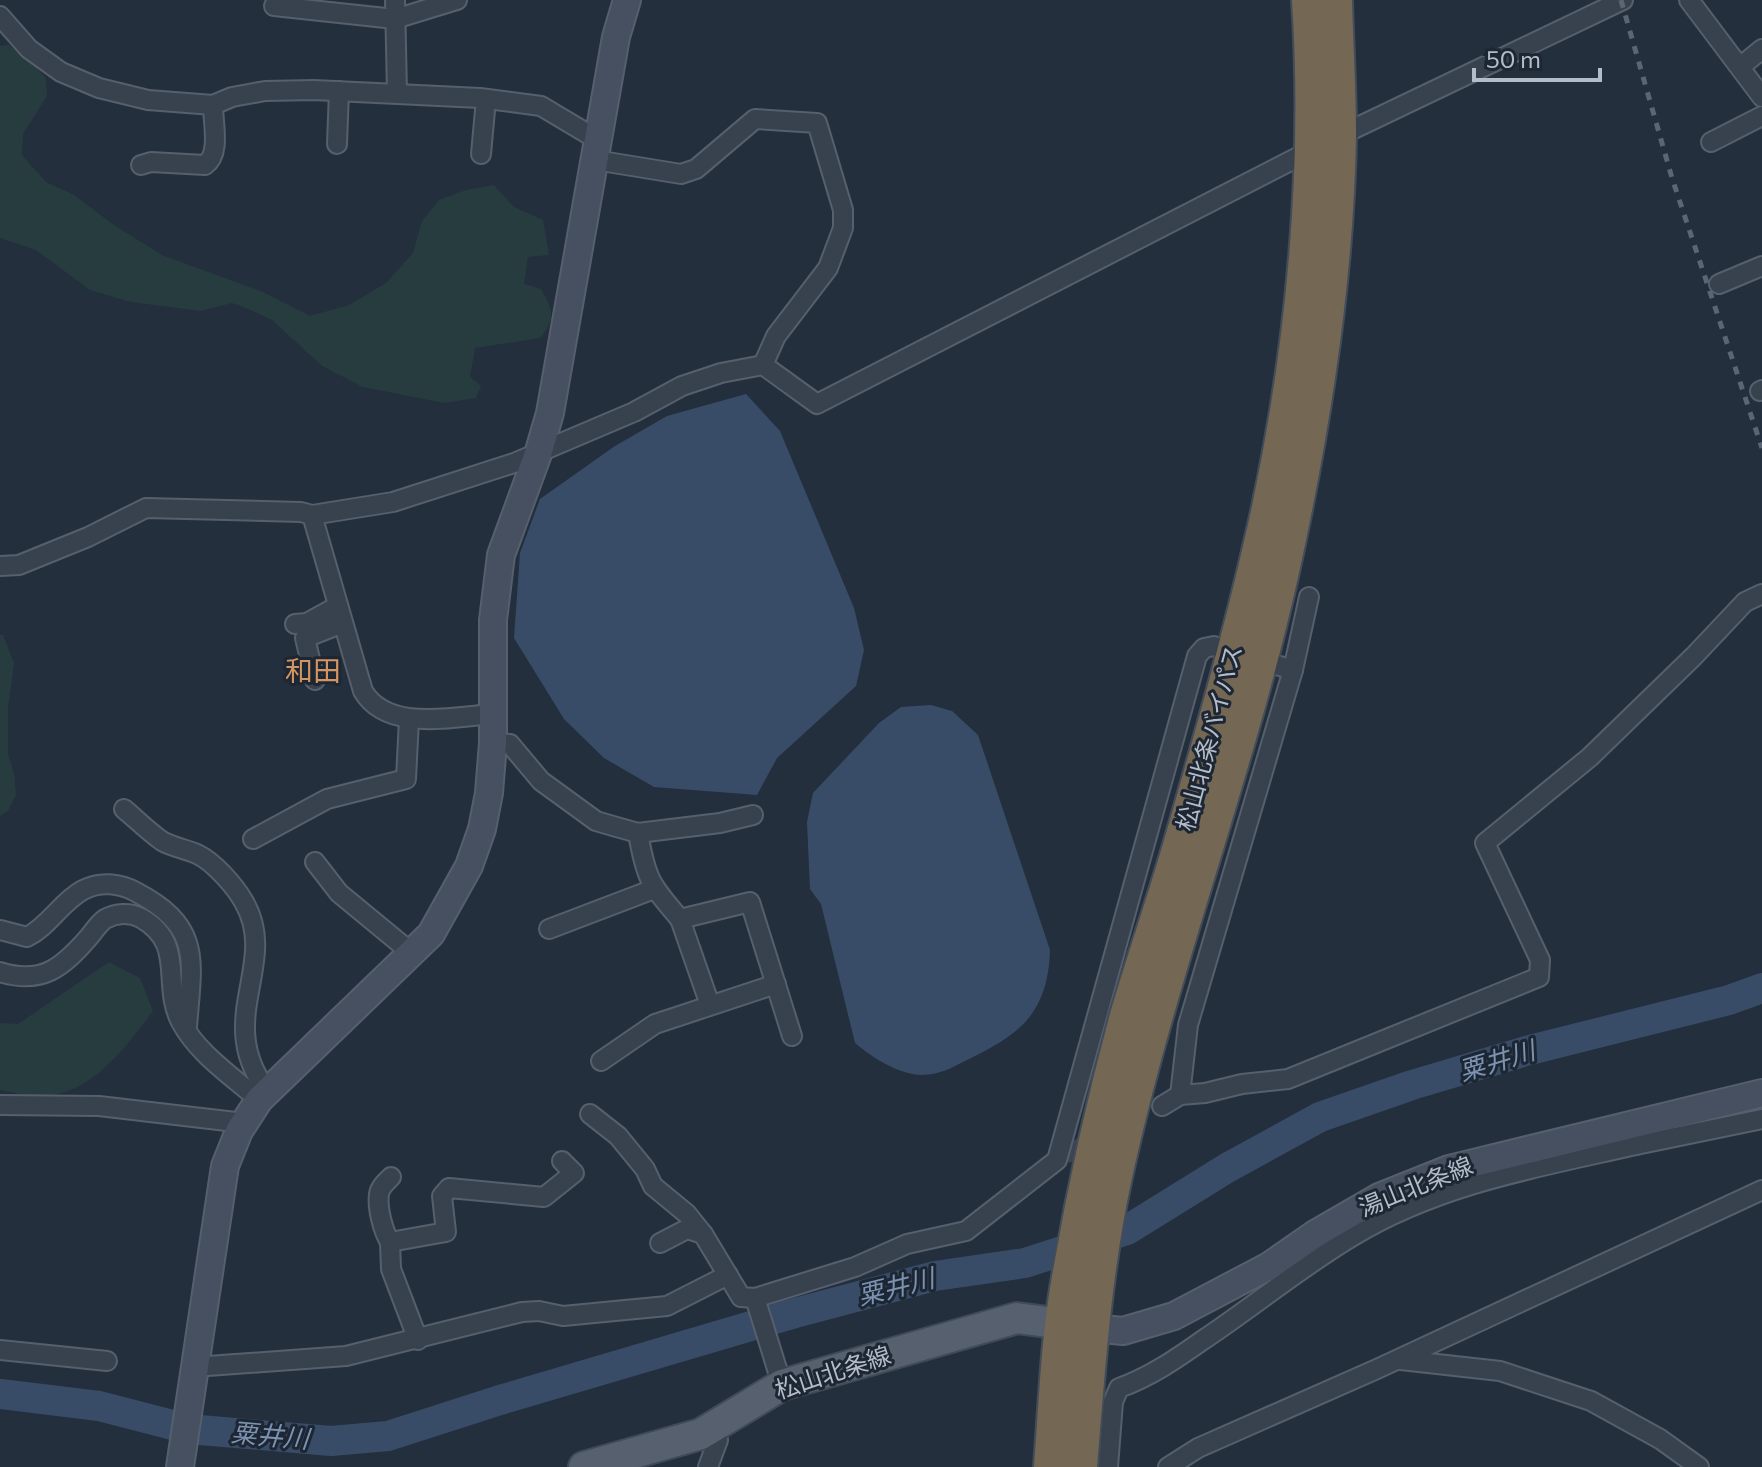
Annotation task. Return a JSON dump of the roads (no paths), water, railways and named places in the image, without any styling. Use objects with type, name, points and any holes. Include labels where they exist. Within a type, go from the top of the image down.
[{"type":"highway","name":"松山北条バイパス","points":[[1309,0],[1325,144]]},
{"type":"highway","name":"松山北条バイパス","points":[[1051,1467],[1078,1326],[1083,1280],[1082,1166],[1153,1021],[1247,654],[1289,540],[1328,296],[1325,144],[1335,0]]},
{"type":"highway","name":"松山北条バイパス","points":[[1078,1326],[1103,1384],[1080,1467]]},
{"type":"main road","name":"松山北条線","points":[[584,1467],[701,1434],[782,1385],[1017,1318],[1078,1326]]},
{"type":"street","points":[[274,6],[395,9],[457,0]]},
{"type":"street","points":[[180,1467],[225,1166],[244,1123],[263,1095],[431,934],[469,866],[482,829],[493,743],[493,620],[501,555],[539,451],[560,366],[616,37],[627,0]]},
{"type":"street","points":[[0,566],[19,565],[88,537],[146,508],[301,512],[312,515],[393,502],[514,463],[634,412],[682,386],[721,373],[763,365],[817,404],[1127,243],[1623,0]]},
{"type":"street","points":[[1689,0],[1762,97]]},
{"type":"street","points":[[395,9],[397,93]]},
{"type":"street","points":[[0,16],[29,49],[61,72],[99,88],[148,100],[213,105],[232,97],[265,91],[339,91],[486,99],[541,106],[596,150],[681,174],[696,169],[755,119],[817,123],[843,210],[843,228],[828,268],[776,336],[763,365]]},
{"type":"street","points":[[1740,67],[1762,49]]},
{"type":"street","points":[[337,144],[339,91]]},
{"type":"street","points":[[481,154],[486,99]]},
{"type":"street","points":[[141,165],[151,162],[209,163],[214,157],[213,105]]},
{"type":"street","points":[[1711,142],[1762,116]]},
{"type":"street","points":[[1719,284],[1762,266]]},
{"type":"street","points":[[312,515],[363,691],[370,704],[409,719],[493,714]]},
{"type":"street","points":[[1162,1106],[1180,1095],[1288,1079],[1539,977],[1540,960],[1485,843],[1590,757],[1745,602],[1762,594]]},
{"type":"street","points":[[1180,1095],[1188,1025],[1293,670],[1309,597]]},
{"type":"street","points":[[295,624],[341,614]]},
{"type":"street","points":[[315,680],[305,638],[341,614]]},
{"type":"street","points":[[590,1114],[618,1136],[645,1169],[653,1186],[687,1214],[703,1234],[741,1297],[755,1301],[855,1267],[907,1244],[966,1231],[1082,1166],[1197,656],[1204,648],[1214,646],[1293,670]]},
{"type":"street","points":[[253,839],[327,799],[406,779],[409,719]]},
{"type":"street","points":[[493,743],[510,744],[541,781],[596,821],[638,833],[720,823],[753,815]]},
{"type":"street","points":[[124,809],[163,842],[207,860],[243,900],[253,920],[256,958],[245,1011],[244,1045],[263,1095]]},
{"type":"street","points":[[638,833],[645,870],[654,889],[680,919],[710,1005]]},
{"type":"street","points":[[315,862],[339,893],[413,954]]},
{"type":"street","points":[[0,930],[27,937],[38,932],[64,905],[84,890],[108,884],[127,887],[161,905],[175,919],[186,937],[191,964],[187,1031]]},
{"type":"street","points":[[549,929],[654,889]]},
{"type":"street","points":[[680,919],[750,902],[776,984],[784,1030]]},
{"type":"street","points":[[0,972],[20,978],[40,976],[61,966],[103,920],[120,913],[136,916],[153,926],[166,941],[179,1018],[187,1031],[203,1050],[263,1095]]},
{"type":"street","points":[[607,1051],[655,1024],[776,984]]},
{"type":"street","name":"湯山北条線","points":[[1078,1326],[1123,1331],[1174,1316],[1269,1266],[1315,1234],[1379,1197],[1449,1169],[1634,1135],[1762,1093]]},
{"type":"street","points":[[0,1105],[99,1106],[244,1123]]},
{"type":"street","points":[[1108,1467],[1113,1402],[1103,1384],[1167,1365],[1353,1236],[1405,1207],[1634,1135],[1762,1119]]},
{"type":"street","points":[[390,1242],[446,1232],[442,1196],[449,1188],[544,1197],[574,1173],[562,1161]]},
{"type":"street","points":[[391,1177],[381,1186],[378,1195],[384,1234],[390,1242],[391,1269],[418,1340]]},
{"type":"street","points":[[1168,1467],[1198,1448],[1762,1190]]},
{"type":"street","points":[[660,1243],[687,1229],[703,1234]]},
{"type":"street","points":[[194,1367],[346,1356],[522,1312],[539,1311],[563,1316],[667,1306],[728,1275]]},
{"type":"street","points":[[755,1301],[782,1385]]},
{"type":"street","points":[[0,1350],[107,1361]]},
{"type":"street","points":[[1398,1359],[1500,1371],[1591,1401],[1660,1439],[1699,1467]]},
{"type":"street","points":[[708,1467],[718,1440],[714,1426]]},
{"type":"water","points":[[746,394],[780,431],[854,608],[864,650],[856,686],[777,758],[757,795],[654,787],[604,758],[564,719],[514,638],[520,553],[540,499],[615,446],[667,416]]},
{"type":"water","points":[[931,705],[952,711],[978,735],[1050,950],[1044,990],[1037,1006],[1016,1031],[986,1051],[953,1067],[924,1075],[894,1068],[855,1043],[821,904],[810,889],[807,822],[813,793],[879,723],[901,707]]},
{"type":"waterway","name":"粟井川","points":[[0,1394],[99,1406],[188,1429],[331,1441],[388,1436],[795,1313],[935,1276],[1025,1263],[1127,1230],[1227,1168],[1320,1117],[1412,1085],[1526,1051],[1729,1000],[1762,988]]},
{"type":"tunnel","points":[[1065,1155],[1098,1138]]},
{"type":"railway","points":[[1621,0],[1672,178],[1762,448]]},
{"type":"district","name":"和田","points":[[313,671]]}]
